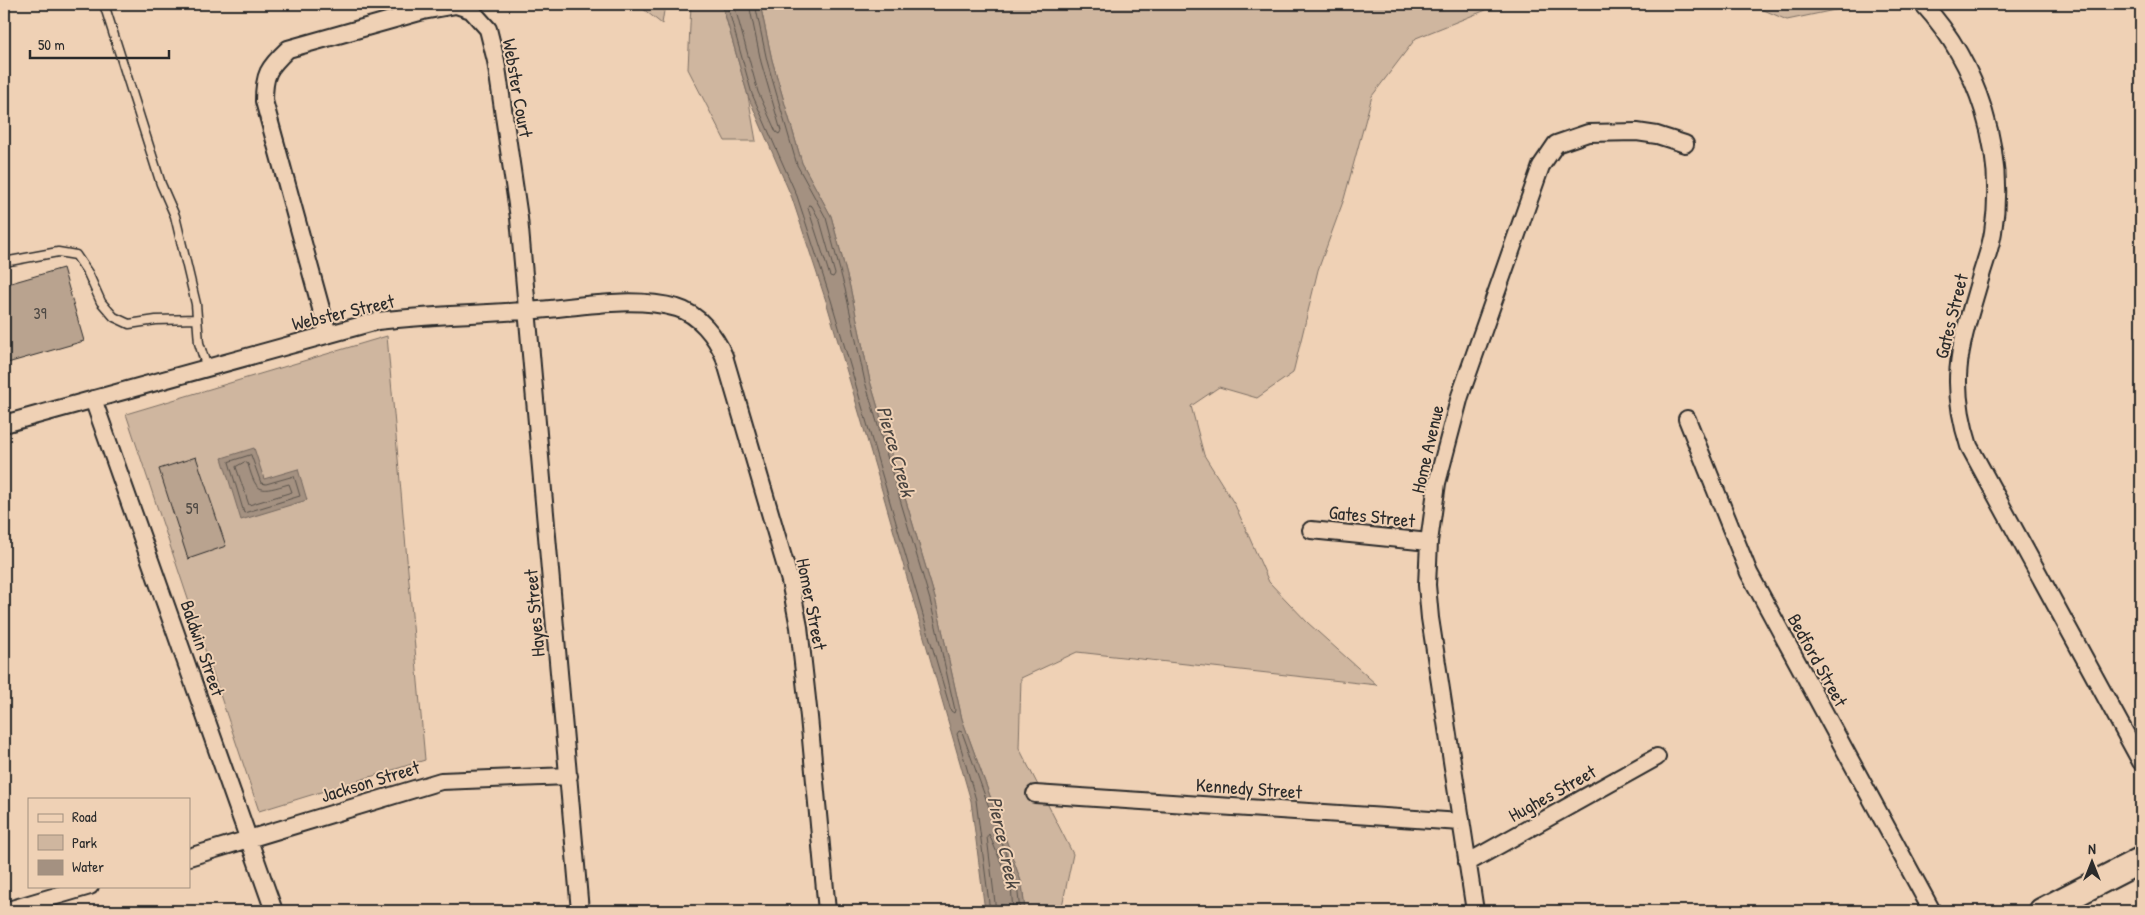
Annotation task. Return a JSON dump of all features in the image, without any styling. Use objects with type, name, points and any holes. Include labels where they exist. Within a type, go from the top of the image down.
[{"type":"main road","points":[[2042,911],[2141,860]]},
{"type":"street","name":"Gates Street","points":[[1923,4],[1955,44],[1973,78],[1992,148],[1996,197],[1993,233],[1959,353],[1956,387],[1960,420],[1969,446],[2141,762]]},
{"type":"street","name":"Webster Court","points":[[328,334],[264,101],[264,79],[274,63],[288,49],[423,11],[456,5],[471,10],[488,29],[496,60],[518,218],[526,311]]},
{"type":"street","name":"Home Avenue","points":[[1475,911],[1430,618],[1427,586],[1429,542],[1437,483],[1460,396],[1541,166],[1556,144],[1588,133],[1637,132],[1658,134],[1685,144]]},
{"type":"street","name":"Webster Street","points":[[4,424],[377,321],[424,315],[526,311],[632,303],[678,308],[698,320]]},
{"type":"street","name":"Hayes Street","points":[[526,311],[580,911]]},
{"type":"street","name":"Homer Street","points":[[698,320],[718,342],[724,356],[790,581],[799,627],[827,911]]},
{"type":"street","name":"Baldwin Street","points":[[94,399],[274,911]]},
{"type":"street","name":"Bedford Street","points":[[1687,419],[1749,573],[1932,911]]},
{"type":"street","name":"Gates Street","points":[[1311,530],[1429,542]]},
{"type":"street","name":"Hughes Street","points":[[1467,863],[1657,757]]},
{"type":"street","name":"Jackson Street","points":[[190,857],[441,781],[569,776]]},
{"type":"street","name":"Kennedy Street","points":[[1035,794],[1461,822]]},
{"type":"street","points":[[5,911],[83,888]]},
{"type":"lane","points":[[104,4],[161,184],[175,216],[196,304],[200,342],[207,368]]},
{"type":"lane","points":[[4,262],[58,252],[76,255],[88,273],[101,302],[114,316],[129,324],[156,320],[197,319]]},
{"type":"green space","points":[[637,4],[665,4],[662,24]]},
{"type":"green space","points":[[691,4],[722,4],[748,96],[756,141],[725,141],[688,69]]},
{"type":"green space","points":[[760,4],[1487,4],[1486,10],[1416,38],[1372,96],[1344,199],[1318,270],[1293,373],[1257,398],[1219,387],[1191,406],[1204,455],[1235,505],[1269,582],[1308,623],[1377,685],[1077,652],[1021,678],[1019,748],[1073,854],[1061,911],[1025,911],[1022,884],[962,719],[935,598],[870,381],[850,287],[831,216],[802,163],[772,60]]},
{"type":"green space","points":[[1750,4],[1846,4],[1844,8],[1787,20]]},
{"type":"green space","points":[[387,336],[425,760],[259,811],[126,414]]},
{"type":"water","name":"Pierce Creek","points":[[722,4],[760,4],[772,60],[802,163],[831,216],[850,287],[870,381],[935,598],[962,719],[1022,884],[1025,911],[985,911],[971,801],[877,473],[826,301],[792,198],[748,96]]},
{"type":"water","points":[[254,448],[264,479],[298,469],[307,500],[241,520],[222,458]]},
{"type":"building","points":[[63,268],[84,341],[4,364],[4,285]]},
{"type":"building","points":[[196,457],[226,546],[188,559],[159,469]]}]
